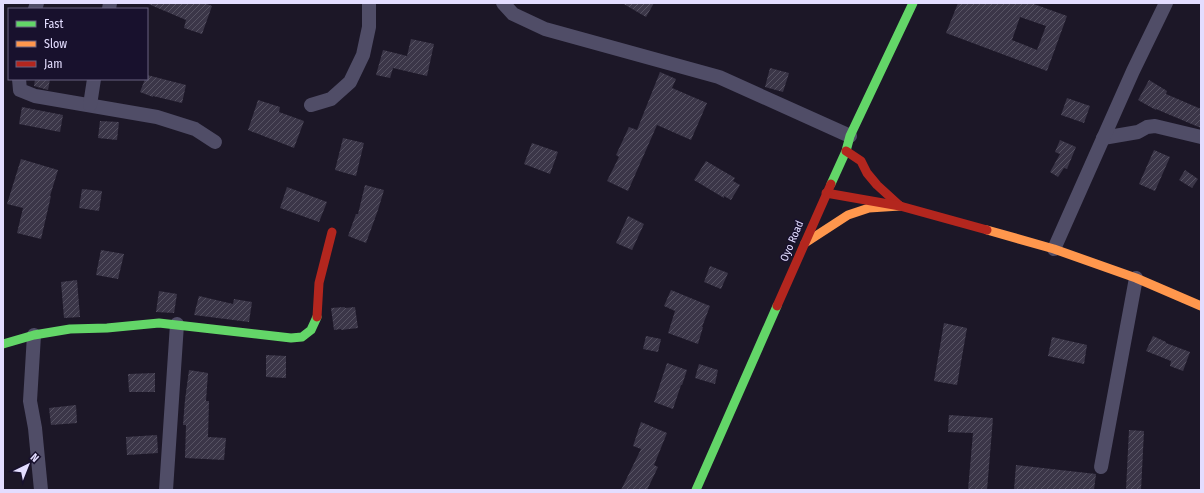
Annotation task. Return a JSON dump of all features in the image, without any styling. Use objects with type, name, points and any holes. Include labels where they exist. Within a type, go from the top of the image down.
[{"type":"main road","name":"Oyo Road","points":[[696,490],[757,354],[826,193],[846,151],[850,136],[913,3]]},
{"type":"main road","points":[[846,151],[862,162],[867,173],[877,185],[900,206]]},
{"type":"main road","points":[[826,193],[900,206],[1054,249],[1136,278],[1201,306]]},
{"type":"main road","points":[[805,243],[848,215],[869,208],[900,206]]},
{"type":"main road","points":[[3,344],[34,335],[70,329],[107,328],[159,323],[291,338],[302,337],[311,330],[316,318],[319,283],[332,232]]},
{"type":"street","points":[[311,105],[331,99],[350,82],[363,55],[369,27],[369,3]]},
{"type":"street","points":[[503,3],[513,14],[545,29],[719,77],[850,136]]},
{"type":"street","points":[[1054,249],[1133,71],[1166,3]]},
{"type":"street","points":[[19,80],[20,90],[35,96],[157,117],[196,129],[215,142]]},
{"type":"street","points":[[90,105],[94,80]]},
{"type":"street","points":[[1103,138],[1138,132],[1148,127],[1155,126],[1201,137]]},
{"type":"street","points":[[1101,467],[1136,278]]},
{"type":"street","points":[[166,490],[177,324]]},
{"type":"street","points":[[34,335],[30,401],[35,428],[41,490]]},
{"type":"building","points":[[146,3],[204,3],[212,6],[202,34],[184,28],[186,20]]},
{"type":"building","points":[[622,3],[654,3],[646,17]]},
{"type":"building","points":[[958,3],[1031,3],[1067,16],[1047,71],[946,33]],"holes":[[[1020,17],[1046,26],[1037,50],[1012,40]]]},
{"type":"building","points":[[411,39],[434,44],[427,76],[393,68],[390,78],[376,75],[383,50],[407,56]]},
{"type":"building","points":[[770,68],[789,73],[783,92],[765,87]]},
{"type":"building","points":[[660,72],[676,79],[672,88],[707,103],[691,140],[657,125],[628,191],[607,181],[619,157],[616,155],[629,127],[637,130]]},
{"type":"building","points":[[148,75],[186,85],[182,103],[153,97],[140,92],[145,80],[148,80]]},
{"type":"building","points":[[35,80],[50,80],[48,90],[34,86]]},
{"type":"building","points":[[1149,80],[1167,91],[1166,94],[1201,109],[1201,128],[1156,110],[1138,100]]},
{"type":"building","points":[[1067,98],[1090,106],[1084,123],[1061,115]]},
{"type":"building","points":[[258,100],[280,107],[279,112],[304,121],[294,148],[248,130]]},
{"type":"building","points":[[22,107],[63,115],[60,132],[19,124]]},
{"type":"building","points":[[100,121],[119,122],[117,140],[98,138]]},
{"type":"building","points":[[343,138],[364,143],[356,176],[335,170]]},
{"type":"building","points":[[1060,140],[1076,147],[1067,169],[1064,168],[1058,177],[1050,172],[1060,154],[1055,152]]},
{"type":"building","points":[[532,143],[558,152],[550,174],[524,164]]},
{"type":"building","points":[[1154,150],[1170,157],[1155,191],[1139,184]]},
{"type":"building","points":[[21,159],[58,170],[50,196],[41,239],[17,233],[23,208],[7,204]]},
{"type":"building","points":[[706,161],[735,178],[733,181],[740,185],[731,200],[724,196],[724,198],[694,180]]},
{"type":"building","points":[[1185,170],[1198,179],[1192,188],[1179,180]]},
{"type":"building","points":[[365,185],[384,190],[366,243],[348,236],[356,214],[358,214]]},
{"type":"building","points":[[287,187],[327,202],[319,222],[280,208]]},
{"type":"building","points":[[82,189],[102,191],[99,211],[79,208]]},
{"type":"building","points":[[628,216],[644,224],[632,250],[616,243]]},
{"type":"building","points":[[101,250],[124,254],[118,279],[96,275]]},
{"type":"building","points":[[710,266],[728,273],[721,289],[704,282]]},
{"type":"building","points":[[77,280],[80,317],[64,318],[61,282]]},
{"type":"building","points":[[671,290],[710,306],[702,327],[698,344],[668,333],[675,311],[664,306]]},
{"type":"building","points":[[159,291],[177,294],[174,313],[156,312]]},
{"type":"building","points":[[199,296],[233,304],[234,299],[252,302],[249,322],[194,315]]},
{"type":"building","points":[[355,307],[358,328],[334,330],[331,308]]},
{"type":"building","points":[[944,323],[967,328],[957,385],[934,381]]},
{"type":"building","points":[[646,336],[661,339],[658,352],[643,349]]},
{"type":"building","points":[[1153,336],[1166,343],[1190,352],[1183,371],[1170,366],[1171,361],[1146,351]]},
{"type":"building","points":[[1052,337],[1087,345],[1084,364],[1048,356]]},
{"type":"building","points":[[266,355],[286,356],[286,378],[266,377]]},
{"type":"building","points":[[667,363],[687,370],[673,409],[654,402]]},
{"type":"building","points":[[699,364],[718,370],[715,384],[695,378]]},
{"type":"building","points":[[189,370],[208,373],[206,401],[209,401],[208,437],[226,438],[224,460],[185,458],[186,425],[183,425]]},
{"type":"building","points":[[155,373],[155,392],[129,392],[128,374]]},
{"type":"building","points":[[76,405],[77,423],[51,425],[49,408]]},
{"type":"building","points":[[949,415],[993,418],[987,490],[968,490],[973,433],[948,432]]},
{"type":"building","points":[[641,422],[667,433],[654,465],[658,467],[647,490],[621,490],[641,449],[633,446]]},
{"type":"building","points":[[1129,430],[1144,431],[1141,490],[1126,490]]},
{"type":"building","points":[[157,435],[158,453],[127,455],[126,437]]},
{"type":"building","points":[[1016,465],[1096,474],[1094,490],[1014,490]]},
{"type":"traffic: fast","points":[[831,184],[846,151],[850,136],[913,3]]},
{"type":"traffic: fast","points":[[696,490],[777,306]]},
{"type":"traffic: fast","points":[[3,344],[34,335],[70,329],[107,328],[159,323],[291,338],[302,337],[311,330],[317,317]]},
{"type":"traffic: slow","points":[[805,243],[848,215],[869,208],[900,206]]},
{"type":"traffic: slow","points":[[987,230],[1054,249],[1136,278],[1201,306]]},
{"type":"traffic: jam","points":[[846,151],[861,161],[867,173],[877,185],[900,206]]},
{"type":"traffic: jam","points":[[777,306],[831,184]]},
{"type":"traffic: jam","points":[[826,193],[900,206],[987,230]]},
{"type":"traffic: jam","points":[[317,317],[319,283],[332,232]]}]
